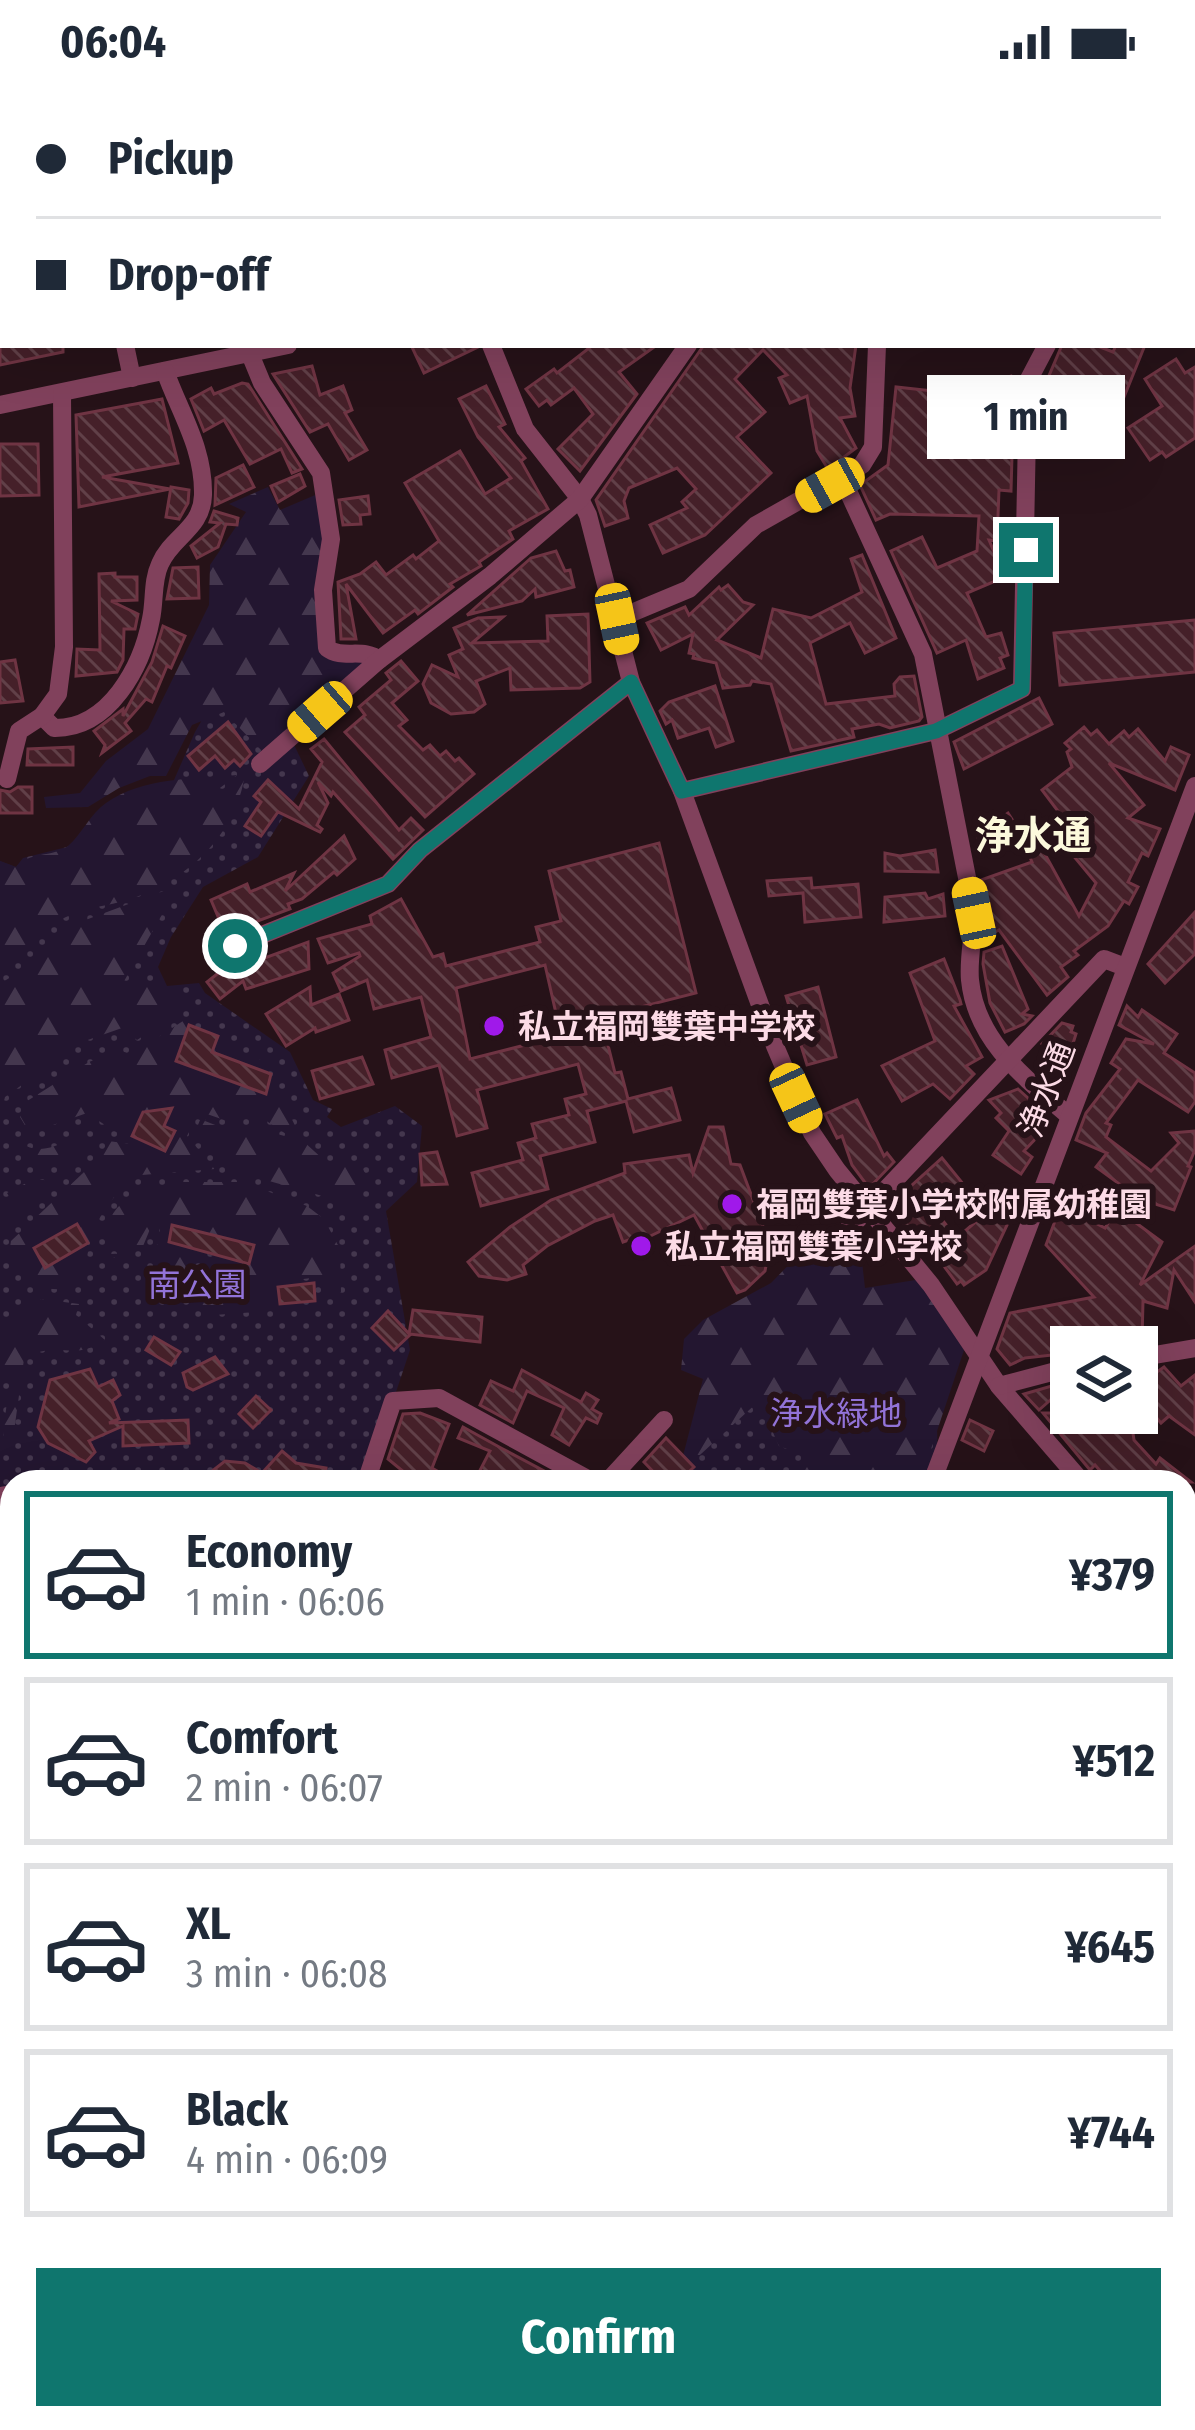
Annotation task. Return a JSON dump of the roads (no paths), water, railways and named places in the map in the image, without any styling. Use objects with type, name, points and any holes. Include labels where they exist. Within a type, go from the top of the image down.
[{"type":"street","points":[[126,348],[132,378]]},
{"type":"street","points":[[492,348],[524,429],[580,499],[631,682],[682,791],[812,1133],[932,1285],[999,1386],[1072,1470]]},
{"type":"street","points":[[260,764],[580,499],[686,348]]},
{"type":"street","points":[[617,619],[689,589],[756,525],[862,465],[873,448],[877,348]]},
{"type":"street","points":[[682,791],[936,731],[1022,689],[1028,381],[1045,348]]},
{"type":"street","points":[[0,405],[240,352],[321,473],[331,539],[323,590],[327,648],[334,653],[372,654],[380,660]]},
{"type":"street","points":[[42,716],[54,728],[72,728],[104,711],[120,691],[147,637],[161,560],[200,515],[197,444],[165,371]]},
{"type":"street","points":[[8,779],[19,730],[42,716],[58,694],[64,647],[62,394]]},
{"type":"street","points":[[842,478],[922,654],[974,913],[970,955],[974,1000],[1005,1061],[1068,1115]]},
{"type":"street","points":[[235,946],[388,884],[420,850],[631,682]]},
{"type":"street","name":"浄水通","points":[[936,1470],[1195,786]]},
{"type":"street","points":[[824,1255],[1104,959],[1125,968]]},
{"type":"street","points":[[1158,1355],[1194,1350]]},
{"type":"street","points":[[999,1386],[1050,1373]]},
{"type":"street","points":[[370,1470],[394,1401],[439,1398],[571,1470]]},
{"type":"street","points":[[618,1470],[664,1420]]},
{"type":"place","name":"私立福岡雙葉中学校","points":[[494,1026]]},
{"type":"place","name":"福岡雙葉小学校附属幼稚園","points":[[732,1204]]},
{"type":"place","name":"私立福岡雙葉小学校","points":[[641,1246]]},
{"type":"district","name":"浄水通","points":[[1033,835]]},
{"type":"park label","name":"南公園","points":[[197,1284]]},
{"type":"park label","name":"浄水緑地","points":[[836,1413]]}]
